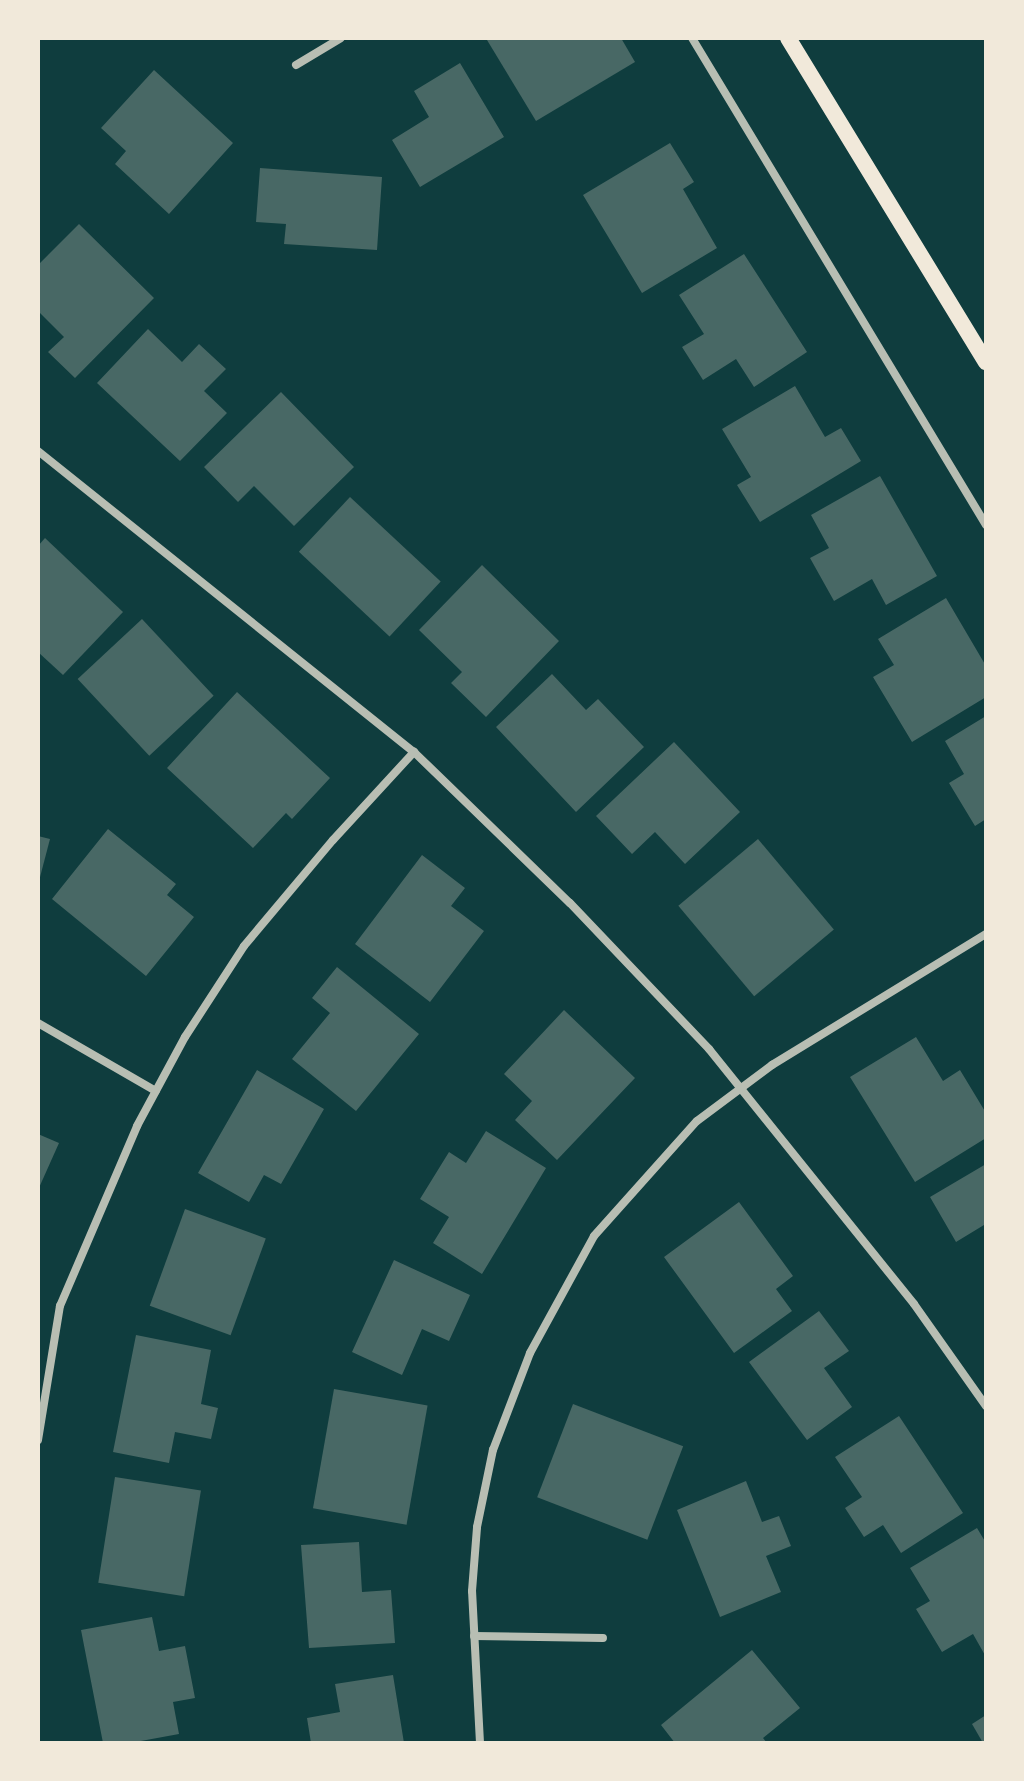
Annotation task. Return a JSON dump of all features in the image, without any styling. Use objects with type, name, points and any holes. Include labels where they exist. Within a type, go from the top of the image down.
[{"type":"main road","points":[[788,38],[986,362]]},
{"type":"street","points":[[296,65],[341,38]]},
{"type":"street","points":[[692,38],[986,525]]},
{"type":"street","points":[[38,451],[414,752],[570,903],[709,1049],[914,1304],[986,1406]]},
{"type":"street","points":[[38,1440],[60,1306],[94,1222],[185,1037],[244,946],[333,840],[414,752]]},
{"type":"street","points":[[480,1743],[474,1636],[477,1527],[493,1450],[530,1353],[594,1236],[697,1121],[772,1065],[986,934]]},
{"type":"street","points":[[38,1023],[156,1091]]},
{"type":"street","points":[[474,1636],[603,1638]]},
{"type":"building","points":[[621,38],[635,62],[536,121],[487,40]]},
{"type":"building","points":[[460,63],[504,137],[420,187],[392,140],[429,117],[414,91]]},
{"type":"building","points":[[154,70],[233,143],[169,214],[115,164],[126,151],[101,128]]},
{"type":"building","points":[[670,143],[694,182],[683,189],[717,248],[642,293],[583,195]]},
{"type":"building","points":[[260,168],[382,177],[377,250],[284,244],[286,224],[256,222]]},
{"type":"building","points":[[79,224],[154,298],[75,378],[48,352],[64,337],[38,311],[38,265]]},
{"type":"building","points":[[744,254],[807,352],[754,387],[736,359],[703,380],[682,347],[704,334],[679,295]]},
{"type":"building","points":[[148,329],[182,362],[199,344],[226,369],[204,391],[227,413],[180,461],[97,383]]},
{"type":"building","points":[[795,386],[825,437],[841,428],[861,461],[760,522],[737,485],[751,477],[722,429]]},
{"type":"building","points":[[281,392],[354,467],[294,526],[254,486],[238,502],[204,467]]},
{"type":"building","points":[[880,476],[937,576],[886,605],[872,579],[834,601],[810,558],[829,548],[811,515]]},
{"type":"building","points":[[350,497],[441,582],[390,636],[299,552]]},
{"type":"building","points":[[45,538],[123,612],[63,675],[38,652],[38,546]]},
{"type":"building","points":[[482,565],[559,641],[486,717],[451,683],[462,672],[419,630]]},
{"type":"building","points":[[946,598],[986,666],[986,697],[912,742],[873,677],[894,665],[878,639]]},
{"type":"building","points":[[142,619],[214,696],[149,756],[78,679]]},
{"type":"building","points":[[552,674],[586,710],[598,699],[644,747],[576,812],[496,727]]},
{"type":"building","points":[[237,692],[330,778],[292,819],[286,813],[253,848],[167,768]]},
{"type":"building","points":[[986,716],[986,819],[975,826],[949,783],[964,774],[945,741]]},
{"type":"building","points":[[674,742],[740,812],[685,864],[655,832],[632,854],[596,816]]},
{"type":"building","points":[[108,829],[176,884],[167,895],[194,917],[146,976],[52,899]]},
{"type":"building","points":[[38,836],[50,839],[39,881],[38,881]]},
{"type":"building","points":[[758,839],[834,929],[754,996],[678,906]]},
{"type":"building","points":[[422,855],[465,888],[451,906],[484,931],[430,1002],[355,944]]},
{"type":"building","points":[[337,967],[419,1034],[356,1111],[292,1059],[330,1013],[312,998]]},
{"type":"building","points":[[564,1010],[635,1078],[557,1160],[515,1120],[532,1101],[504,1074]]},
{"type":"building","points":[[916,1037],[943,1081],[960,1070],[986,1113],[986,1138],[915,1182],[850,1077]]},
{"type":"building","points":[[257,1070],[324,1109],[281,1184],[264,1175],[249,1202],[198,1173]]},
{"type":"building","points":[[486,1131],[546,1168],[482,1274],[433,1243],[449,1217],[420,1199],[449,1152],[466,1163]]},
{"type":"building","points":[[38,1134],[59,1143],[38,1190]]},
{"type":"building","points":[[986,1164],[986,1229],[984,1225],[956,1242],[930,1197]]},
{"type":"building","points":[[739,1202],[793,1276],[776,1289],[792,1311],[734,1353],[664,1257]]},
{"type":"building","points":[[185,1209],[266,1238],[231,1335],[150,1306]]},
{"type":"building","points":[[394,1260],[470,1295],[449,1341],[422,1329],[402,1375],[352,1352]]},
{"type":"building","points":[[819,1311],[849,1351],[824,1368],[852,1407],[807,1440],[749,1362]]},
{"type":"building","points":[[136,1335],[211,1350],[201,1404],[218,1408],[211,1439],[175,1432],[169,1463],[113,1452]]},
{"type":"building","points":[[334,1389],[428,1405],[407,1525],[313,1508]]},
{"type":"building","points":[[573,1404],[683,1446],[647,1540],[537,1497]]},
{"type":"building","points":[[899,1416],[963,1513],[901,1553],[883,1525],[864,1537],[845,1508],[862,1497],[835,1457]]},
{"type":"building","points":[[115,1477],[201,1491],[184,1596],[98,1583]]},
{"type":"building","points":[[746,1481],[762,1522],[779,1516],[791,1546],[766,1556],[781,1592],[720,1617],[677,1510]]},
{"type":"building","points":[[977,1528],[986,1543],[986,1657],[973,1634],[942,1652],[916,1609],[930,1601],[910,1568]]},
{"type":"building","points":[[359,1542],[362,1592],[391,1590],[395,1643],[309,1648],[301,1545]]},
{"type":"building","points":[[152,1617],[159,1651],[185,1646],[195,1698],[173,1702],[179,1734],[130,1743],[103,1743],[81,1630]]},
{"type":"building","points":[[752,1650],[800,1708],[763,1738],[767,1743],[675,1743],[661,1725]]},
{"type":"building","points":[[393,1675],[404,1743],[311,1743],[307,1718],[340,1712],[335,1684]]},
{"type":"building","points":[[986,1715],[986,1743],[983,1743],[972,1724]]}]
